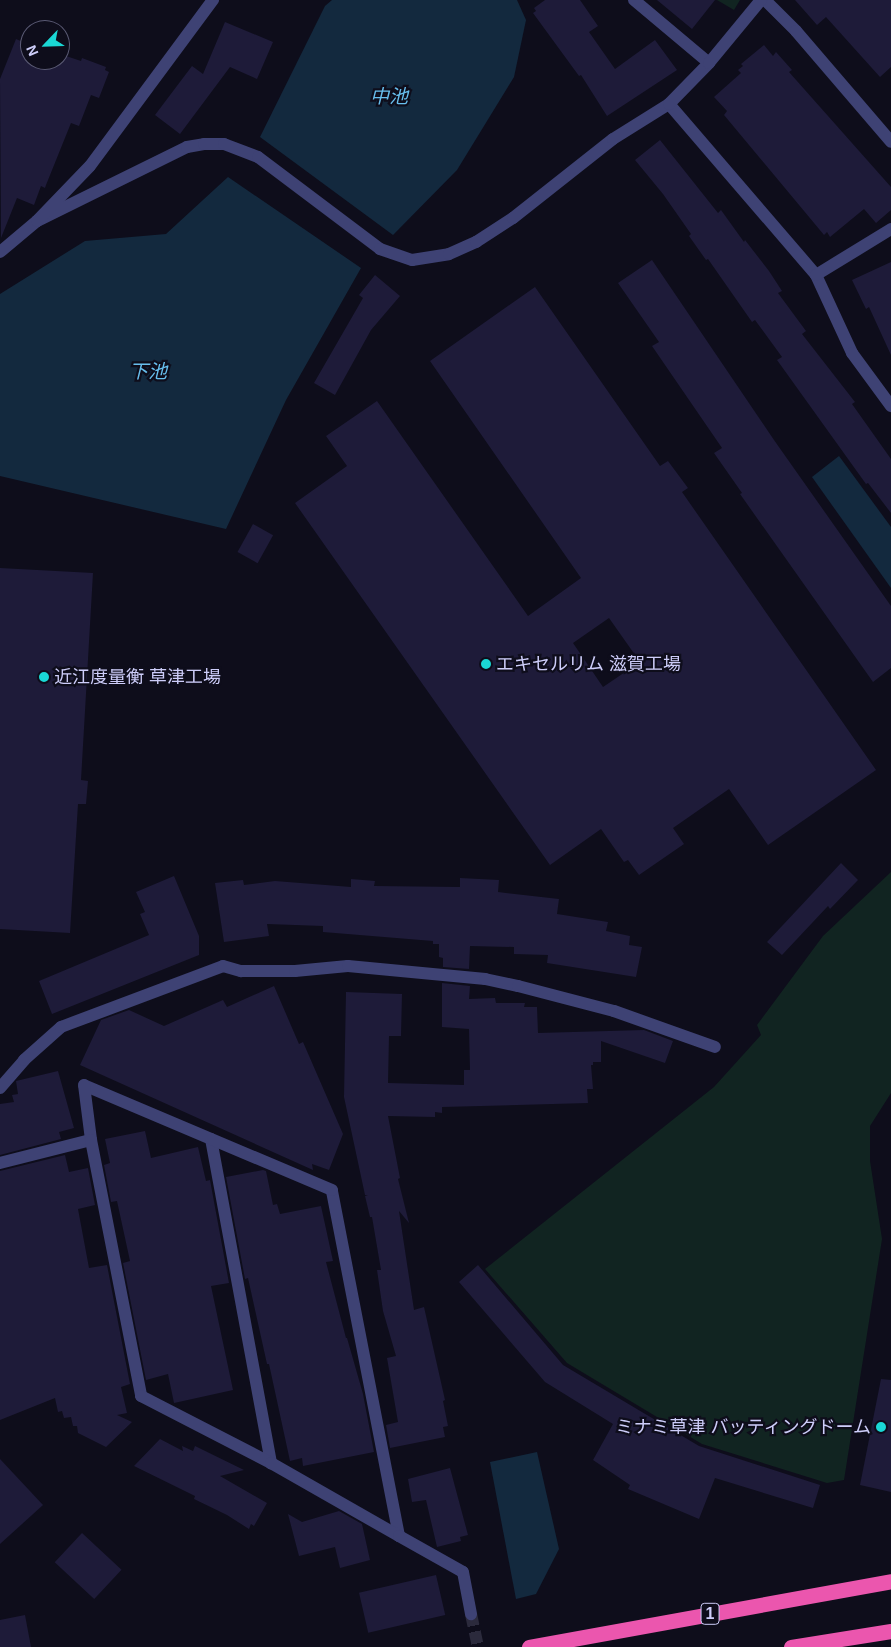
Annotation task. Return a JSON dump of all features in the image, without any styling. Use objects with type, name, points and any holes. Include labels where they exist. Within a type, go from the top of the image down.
[{"type":"highway","name":"1","points":[[529,1647],[891,1581]]},
{"type":"highway","points":[[791,1647],[891,1631]]},
{"type":"street","points":[[0,252],[37,221],[90,166],[213,0]]},
{"type":"street","points":[[634,0],[709,63]]},
{"type":"street","points":[[37,221],[187,147],[204,144],[224,144],[258,158],[380,249],[412,260],[448,254],[476,242],[513,218],[613,139],[669,104],[709,63],[760,0]]},
{"type":"street","points":[[764,0],[796,31],[891,142]]},
{"type":"street","points":[[669,104],[816,274],[852,352],[891,406]]},
{"type":"street","points":[[816,274],[891,229]]},
{"type":"street","points":[[0,1088],[24,1060],[61,1027],[223,966],[241,971],[295,970],[348,966],[485,979],[614,1012],[715,1047]]},
{"type":"street","points":[[399,1536],[332,1190],[84,1086],[91,1140],[141,1396],[271,1463],[399,1536],[463,1572],[472,1614]]},
{"type":"street","points":[[211,1139],[271,1463]]},
{"type":"street","points":[[0,1163],[91,1140]]},
{"type":"green space","points":[[717,0],[740,0],[734,10]]},
{"type":"green space","points":[[891,872],[891,1093],[870,1126],[870,1161],[882,1239],[844,1480],[827,1483],[702,1444],[567,1363],[485,1269],[714,1087],[761,1035],[757,1025],[823,936]]},
{"type":"water","name":"中池","points":[[332,0],[517,0],[526,20],[514,77],[457,170],[393,235],[260,137],[325,6]]},
{"type":"water","name":"下池","points":[[228,177],[361,268],[286,400],[226,529],[0,476],[0,294],[85,241],[166,234]]},
{"type":"water","points":[[839,456],[891,527],[891,588],[812,477]]},
{"type":"water","points":[[537,1452],[559,1549],[536,1594],[516,1599],[490,1462]]},
{"type":"building","points":[[545,0],[580,0],[598,26],[589,32],[615,69],[655,40],[677,70],[607,116],[581,75],[579,76],[533,13],[536,11],[534,8]]},
{"type":"building","points":[[657,0],[715,0],[692,29]]},
{"type":"building","points":[[795,0],[891,0],[891,67],[880,77],[826,17],[817,25]]},
{"type":"building","points":[[225,22],[273,42],[257,79],[230,67],[180,134],[155,115],[192,66],[203,74]]},
{"type":"building","points":[[16,39],[20,41],[20,70],[70,70],[70,57],[81,61],[82,58],[106,67],[105,70],[109,72],[99,98],[91,95],[79,126],[71,123],[45,188],[41,186],[34,205],[17,198],[1,238],[0,79]]},
{"type":"building","points":[[764,45],[773,56],[776,52],[792,70],[789,72],[891,187],[891,210],[876,223],[864,209],[830,237],[827,232],[824,235],[724,115],[727,111],[714,97],[741,73],[738,70],[743,66],[741,64]]},
{"type":"building","points":[[660,140],[718,213],[721,210],[744,242],[745,240],[769,271],[782,291],[778,293],[806,331],[802,334],[855,402],[852,404],[891,459],[891,513],[868,483],[866,484],[777,360],[782,357],[755,320],[752,322],[708,259],[706,260],[689,236],[691,234],[663,194],[635,160]]},
{"type":"building","points":[[652,260],[774,440],[891,606],[891,668],[873,682],[740,494],[742,493],[714,453],[722,448],[652,346],[659,342],[618,283]]},
{"type":"building","points":[[891,262],[891,355],[869,307],[866,309],[852,280]]},
{"type":"building","points":[[375,275],[400,296],[371,330],[335,395],[314,383],[363,298],[359,295]]},
{"type":"building","points":[[535,287],[660,466],[668,461],[688,488],[682,492],[876,770],[768,845],[729,789],[673,828],[684,844],[639,875],[628,860],[624,862],[601,829],[550,865],[295,503],[347,466],[326,436],[377,401],[528,616],[581,578],[430,361]],"holes":[[[609,618],[640,662],[603,687],[573,643]]]},
{"type":"building","points":[[253,524],[273,535],[258,563],[237,552]]},
{"type":"building","name":"近江度量衡 草津工場","points":[[0,568],[93,573],[81,780],[88,781],[86,804],[78,804],[70,933],[0,929]]},
{"type":"building","points":[[841,863],[858,880],[830,909],[828,906],[782,955],[767,942]]},
{"type":"building","points":[[174,876],[199,936],[199,955],[52,1014],[39,981],[149,935],[140,914],[145,912],[136,892]]},
{"type":"building","points":[[460,878],[499,880],[498,892],[559,899],[557,914],[608,922],[606,931],[630,936],[629,945],[642,947],[636,977],[547,963],[548,955],[514,954],[514,947],[470,946],[469,969],[443,967],[443,958],[439,957],[439,944],[433,944],[433,941],[323,932],[323,926],[267,924],[269,936],[224,942],[215,883],[243,880],[244,885],[275,881],[351,887],[351,879],[375,881],[374,886],[460,887]]},
{"type":"building","points":[[442,983],[470,986],[469,999],[495,998],[496,1003],[525,1003],[524,1007],[537,1007],[538,1033],[644,1030],[673,1041],[665,1063],[601,1041],[601,1062],[593,1062],[593,1065],[591,1065],[593,1089],[587,1089],[588,1103],[442,1107],[442,1113],[435,1112],[435,1117],[388,1116],[400,1178],[398,1179],[409,1223],[399,1211],[414,1310],[424,1307],[445,1400],[443,1401],[448,1426],[443,1427],[445,1437],[390,1448],[386,1425],[398,1422],[387,1358],[396,1356],[383,1311],[377,1270],[381,1270],[372,1217],[370,1217],[365,1196],[368,1196],[365,1195],[344,1097],[346,992],[402,994],[401,1036],[389,1036],[388,1083],[464,1085],[464,1070],[470,1070],[469,1029],[442,1027]]},
{"type":"building","points":[[274,986],[299,1044],[303,1042],[343,1134],[329,1170],[312,1164],[313,1170],[80,1065],[101,1020],[129,1010],[164,1026],[223,1000],[227,1007]]},
{"type":"building","points":[[58,1071],[74,1128],[59,1132],[61,1139],[0,1155],[0,1104],[14,1102],[12,1095],[18,1094],[16,1081]]},
{"type":"building","points":[[145,1131],[151,1158],[198,1147],[206,1181],[210,1180],[229,1283],[211,1286],[233,1390],[174,1403],[168,1374],[146,1380],[123,1263],[130,1261],[117,1201],[111,1202],[104,1165],[110,1163],[105,1139]]},
{"type":"building","points":[[65,1155],[69,1172],[88,1168],[95,1205],[78,1209],[89,1268],[107,1265],[130,1384],[121,1387],[127,1413],[117,1415],[132,1422],[106,1447],[78,1433],[77,1426],[73,1426],[71,1417],[64,1418],[62,1411],[58,1412],[55,1398],[0,1420],[0,1171]]},
{"type":"building","points":[[266,1171],[273,1205],[277,1204],[280,1214],[321,1206],[333,1261],[326,1262],[363,1394],[374,1452],[303,1466],[302,1458],[290,1461],[248,1278],[245,1279],[226,1177]]},
{"type":"building","points":[[478,1265],[563,1365],[699,1446],[820,1485],[813,1508],[715,1478],[699,1519],[628,1489],[630,1485],[593,1460],[613,1424],[545,1382],[459,1282]]},
{"type":"building","name":"ミナミ草津 バッティングドーム","points":[[881,1379],[891,1380],[891,1492],[860,1485]]},
{"type":"building","points":[[160,1439],[183,1451],[182,1446],[193,1451],[195,1446],[244,1470],[220,1476],[267,1503],[254,1526],[251,1524],[249,1529],[227,1515],[194,1499],[195,1496],[134,1466]]},
{"type":"building","points":[[0,1459],[43,1505],[0,1544]]},
{"type":"building","points":[[450,1468],[468,1535],[460,1537],[461,1541],[437,1547],[426,1500],[412,1502],[408,1479]]},
{"type":"building","points":[[339,1511],[362,1524],[370,1560],[340,1568],[335,1547],[299,1556],[288,1514],[302,1522]]},
{"type":"building","points":[[82,1533],[121,1570],[94,1599],[55,1562]]},
{"type":"building","points":[[436,1575],[445,1615],[368,1633],[359,1593]]},
{"type":"building","points":[[25,1615],[31,1647],[0,1647],[0,1620]]},
{"type":"tunnel","points":[[471,1614],[478,1647]]},
{"type":"place","name":"エキセルリム 滋賀工場","points":[[486,664]]},
{"type":"place","name":"近江度量衡 草津工場","points":[[44,677]]},
{"type":"place","name":"ミナミ草津 バッティングドーム","points":[[881,1427]]}]
